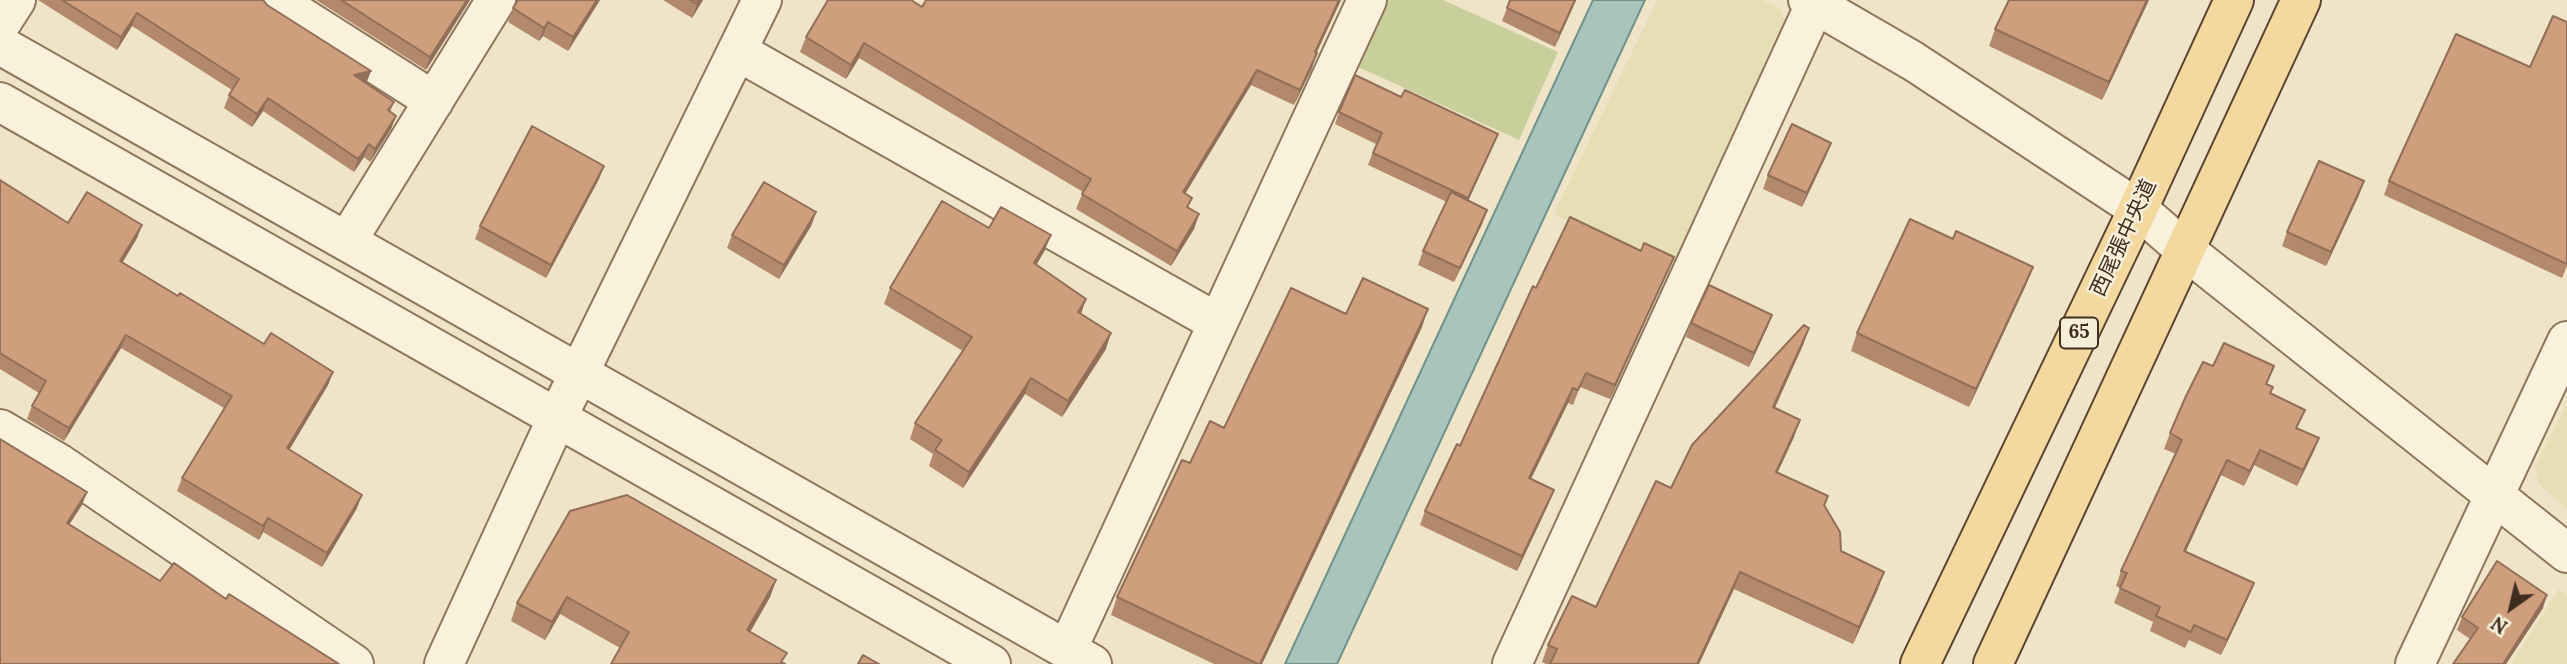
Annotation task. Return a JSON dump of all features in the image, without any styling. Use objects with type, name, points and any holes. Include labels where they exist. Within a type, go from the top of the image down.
[{"type":"main road","name":"西尾張中央道","points":[[1920,664],[2138,209],[2234,0]]},
{"type":"main road","points":[[1993,664],[2301,0]]},
{"type":"street","points":[[0,25],[16,0]]},
{"type":"street","points":[[275,0],[434,101]]},
{"type":"street","points":[[347,241],[496,0]]},
{"type":"street","points":[[444,664],[557,418],[762,0]]},
{"type":"street","points":[[0,45],[1079,657],[1218,323],[1367,0]]},
{"type":"street","points":[[1512,664],[1814,1],[1913,61],[2138,209],[2185,250],[2567,554]]},
{"type":"street","points":[[737,51],[1218,323]]},
{"type":"street","points":[[0,102],[991,664]]},
{"type":"street","points":[[2415,664],[2567,341]]},
{"type":"street","points":[[0,429],[60,464],[354,664]]},
{"type":"shaded area","points":[[1657,0],[1763,0],[1781,10],[1785,24],[1675,269],[1554,214]]},
{"type":"shaded area","points":[[2567,403],[2567,508],[2539,485],[2535,467]]},
{"type":"shaded area","points":[[2559,589],[2567,595],[2567,664],[2511,664]]},
{"type":"green space","points":[[1386,0],[1443,0],[1558,52],[1519,140],[1356,66]]},
{"type":"water","points":[[1593,0],[1645,0],[1337,664],[1285,664]]},
{"type":"building","points":[[62,0],[263,0],[371,71],[354,75],[394,102],[388,110],[396,116],[375,149],[369,144],[358,159],[268,98],[257,114],[229,95],[239,79],[137,13],[121,37]]},
{"type":"building","points":[[341,0],[467,0],[430,57]]},
{"type":"building","points":[[518,0],[597,0],[573,37],[548,22],[544,28],[513,8]]},
{"type":"building","points":[[828,0],[911,0],[922,7],[926,0],[1339,0],[1300,90],[1257,70],[1183,192],[1192,198],[1187,207],[1199,214],[1177,251],[1082,194],[1091,179],[864,43],[851,65],[806,37]]},
{"type":"building","points":[[1510,0],[1575,0],[1560,33],[1507,8]]},
{"type":"building","points":[[2009,0],[2147,0],[2109,82],[1995,29]]},
{"type":"building","points":[[2553,16],[2567,22],[2567,264],[2389,181],[2456,34],[2530,67]]},
{"type":"building","points":[[1355,75],[1401,97],[1405,90],[1498,134],[1468,198],[1373,153],[1382,133],[1339,112]]},
{"type":"building","points":[[1792,124],[1831,143],[1807,193],[1768,175]]},
{"type":"building","points":[[532,126],[604,166],[551,265],[480,226]]},
{"type":"building","points":[[2319,161],[2364,181],[2331,252],[2287,232]]},
{"type":"building","points":[[0,180],[68,223],[87,192],[142,225],[120,261],[178,296],[180,293],[264,344],[271,333],[333,372],[287,448],[362,495],[327,553],[268,518],[263,526],[182,478],[232,396],[126,335],[69,428],[32,406],[46,381],[0,353]]},
{"type":"building","points":[[764,182],[816,212],[784,265],[732,235]]},
{"type":"building","points":[[1451,192],[1487,210],[1460,268],[1423,251]]},
{"type":"building","points":[[942,201],[989,228],[1001,207],[1051,235],[1034,263],[1086,299],[1078,312],[1111,333],[1068,401],[1031,378],[969,472],[935,450],[942,440],[915,423],[972,337],[890,288]]},
{"type":"building","points":[[1570,217],[1641,251],[1644,243],[1674,257],[1615,385],[1586,373],[1578,390],[1573,388],[1529,478],[1554,490],[1522,556],[1425,511],[1457,444],[1460,446],[1533,286],[1536,288]]},
{"type":"building","points":[[1910,219],[1953,239],[1956,231],[2033,267],[1976,389],[1857,333]]},
{"type":"building","points":[[1363,278],[1428,309],[1260,664],[1117,597],[1182,460],[1190,463],[1210,421],[1224,428],[1291,288],[1346,314]]},
{"type":"building","points":[[1709,285],[1772,315],[1754,353],[1691,323]]},
{"type":"building","points":[[1804,325],[1809,328],[1773,407],[1800,420],[1776,472],[1828,496],[1824,505],[1840,532],[1841,551],[1884,572],[1859,627],[1740,572],[1697,664],[1550,664],[1557,649],[1548,645],[1572,596],[1596,607],[1656,481],[1671,488],[1692,445]]},
{"type":"building","points":[[2224,343],[2274,366],[2266,384],[2273,387],[2270,393],[2305,410],[2296,428],[2319,438],[2303,470],[2260,450],[2250,471],[2227,460],[2184,551],[2254,583],[2227,640],[2194,625],[2191,632],[2156,616],[2160,607],[2120,588],[2127,573],[2121,571],[2182,440],[2170,433],[2203,362],[2213,366]]},
{"type":"building","points":[[0,439],[87,492],[67,523],[160,581],[174,563],[226,599],[229,594],[339,664],[0,664]]},
{"type":"building","points":[[627,495],[776,580],[747,630],[787,653],[781,662],[785,664],[611,664],[629,632],[567,597],[552,622],[517,603],[570,511]]},
{"type":"building","points":[[2497,561],[2547,595],[2503,664],[2453,664],[2478,628],[2462,617]]},
{"type":"building","points":[[863,655],[879,664],[858,664]]}]
